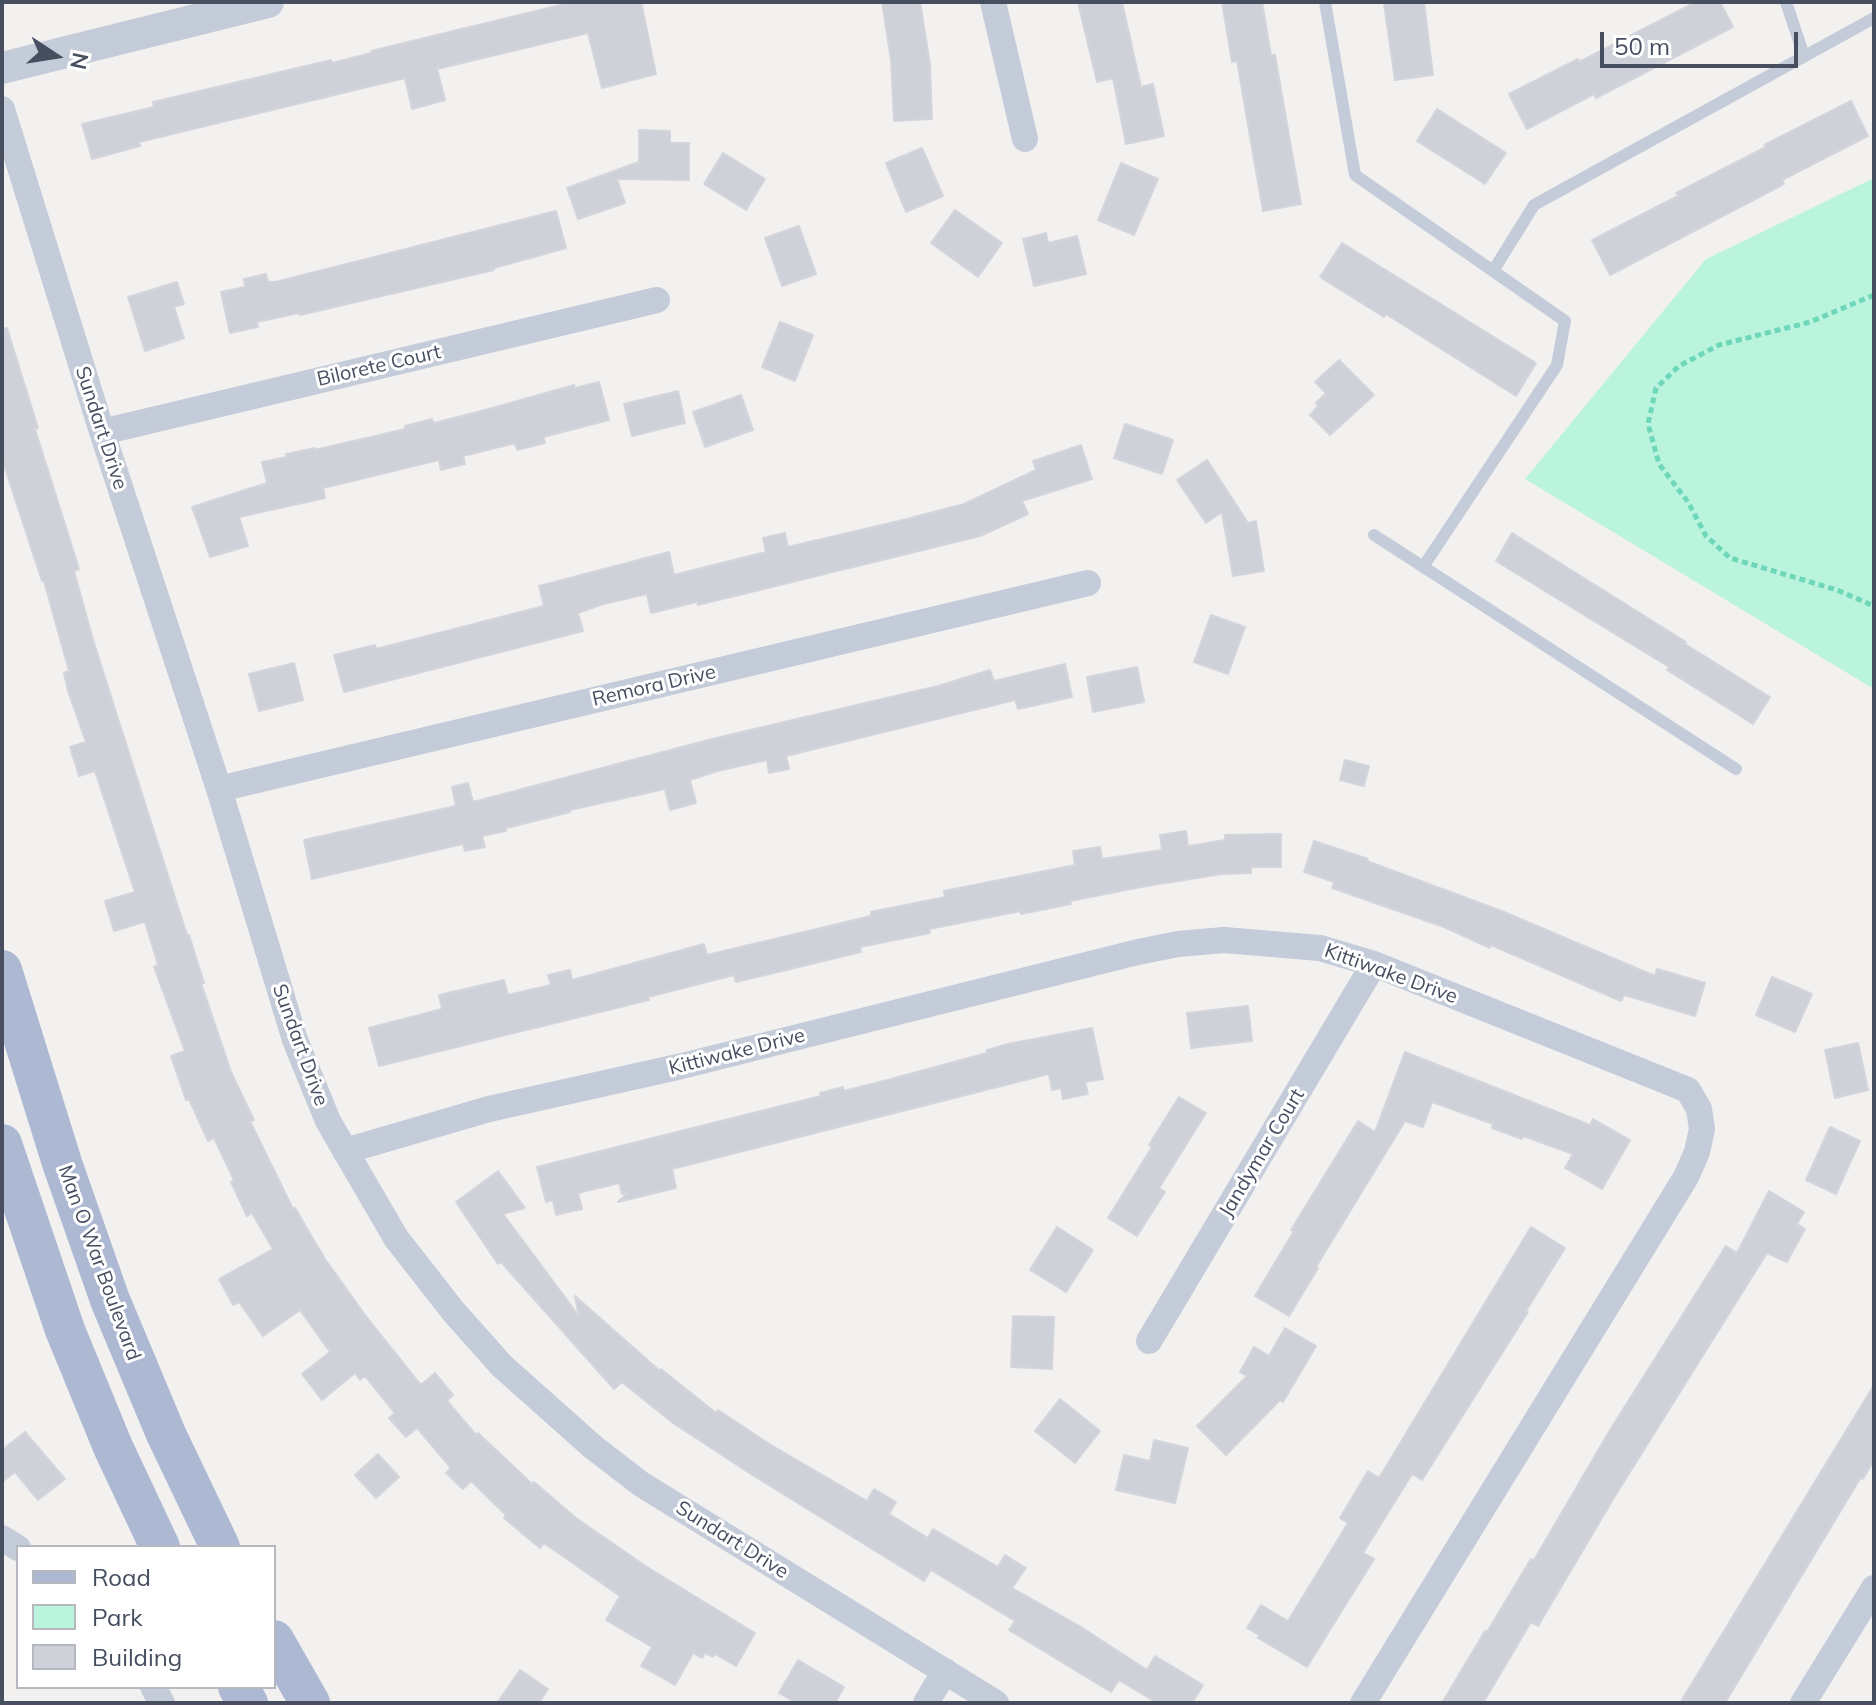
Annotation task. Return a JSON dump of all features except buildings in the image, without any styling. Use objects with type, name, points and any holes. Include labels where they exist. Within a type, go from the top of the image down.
[{"type":"main road","name":"Man O War Boulevard","points":[[2,970],[62,1163],[110,1300],[166,1434],[219,1545]]},
{"type":"main road","points":[[2,1144],[65,1330],[113,1447],[159,1545]]},
{"type":"main road","points":[[276,1644],[310,1703]]},
{"type":"street","points":[[2,68],[268,2]]},
{"type":"street","points":[[993,2],[1025,139]]},
{"type":"street","name":"Sundart Drive","points":[[2,109],[102,432],[219,789],[295,1040],[313,1088],[345,1151],[396,1238],[453,1311],[502,1366],[547,1408],[641,1484],[996,1703]]},
{"type":"street","name":"Bilorete Court","points":[[102,432],[657,300]]},
{"type":"street","name":"Remora Drive","points":[[219,789],[1088,583]]},
{"type":"street","name":"Kittiwake Drive","points":[[345,1151],[535,1098],[682,1066],[1178,944],[1224,940],[1320,948],[1374,964],[1688,1090],[1699,1109],[1702,1129],[1697,1152],[1686,1177],[1363,1703]]},
{"type":"street","name":"Jandymar Court","points":[[1149,1341],[1374,964]]},
{"type":"street","points":[[1803,1703],[1874,1588]]},
{"type":"street","points":[[926,1703],[945,1671]]},
{"type":"lane","points":[[1325,2],[1355,175],[1565,321],[1557,365],[1423,567]]},
{"type":"lane","points":[[1786,2],[1804,56]]},
{"type":"lane","points":[[1493,271],[1534,205],[1874,18]]},
{"type":"lane","points":[[1374,535],[1736,769]]},
{"type":"path","points":[[1874,295],[1810,322],[1719,345],[1679,366],[1656,388],[1648,424],[1659,464],[1688,502],[1706,536],[1730,558],[1837,590],[1874,606]]},
{"type":"green space","points":[[1874,178],[1874,689],[1525,479],[1706,259]]}]
